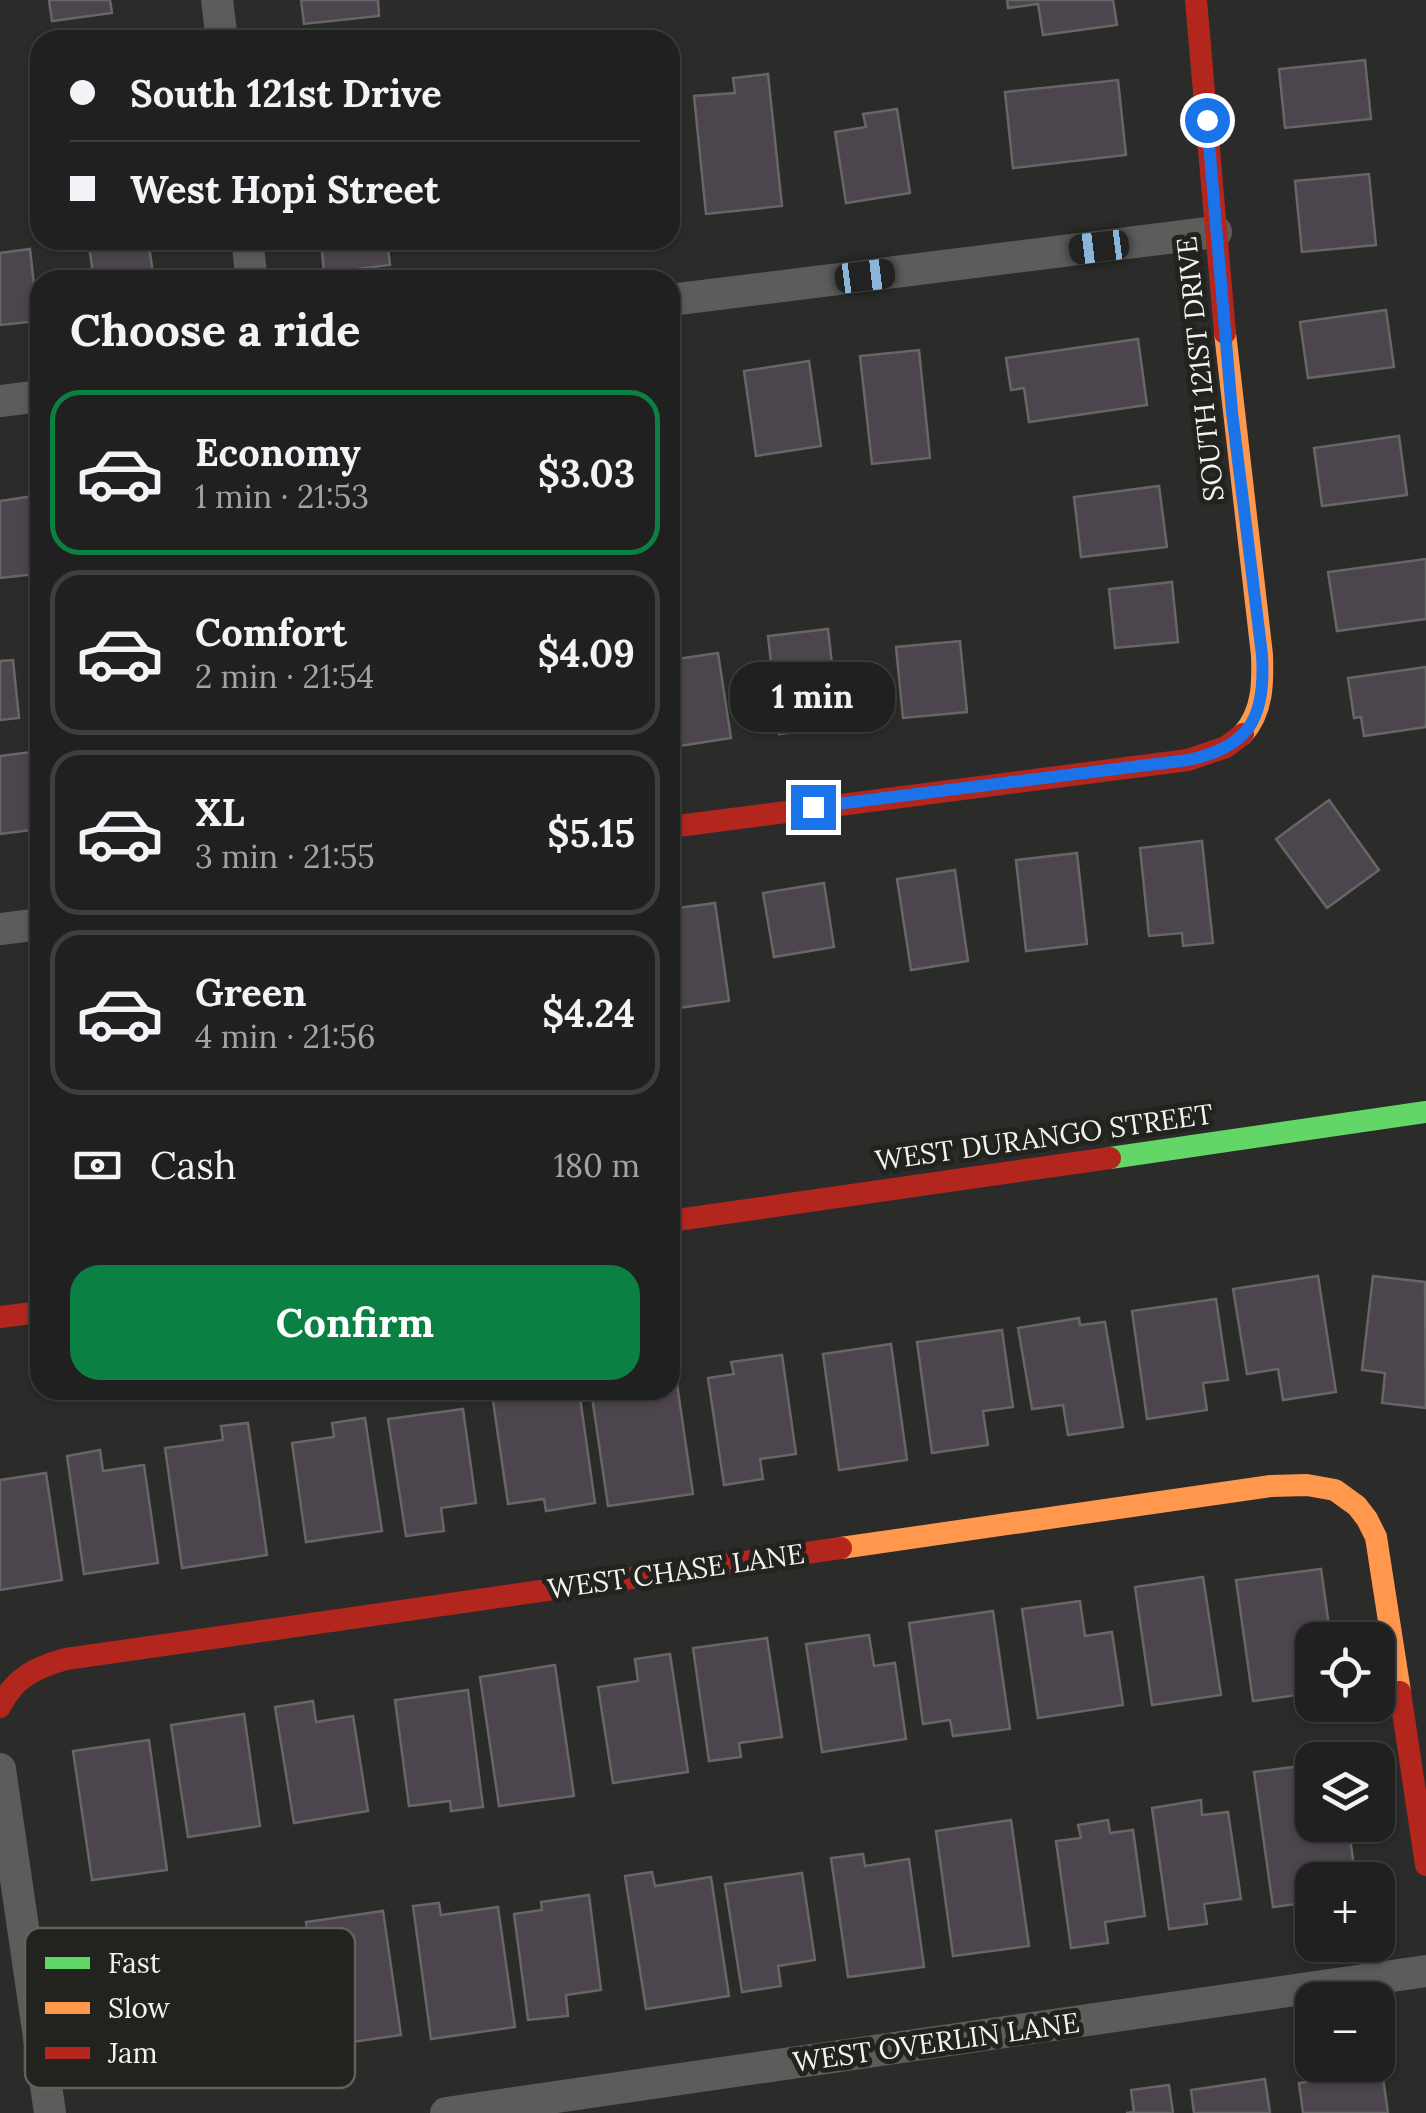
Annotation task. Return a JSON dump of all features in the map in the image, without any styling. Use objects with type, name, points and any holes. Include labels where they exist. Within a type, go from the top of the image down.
[{"type":"street","points":[[217,0],[221,30]]},
{"type":"street","name":"SOUTH 121ST DRIVE","points":[[680,826],[1188,760],[1209,756],[1250,729],[1260,706],[1264,680],[1232,412],[1196,0]]},
{"type":"street","points":[[680,299],[1216,232]]},
{"type":"street","points":[[0,402],[30,398]]},
{"type":"street","points":[[0,929],[30,925]]},
{"type":"street","name":"WEST DURANGO STREET","points":[[680,1220],[1426,1112]]},
{"type":"street","points":[[0,1317],[30,1313]]},
{"type":"street","name":"WEST CHASE LANE","points":[[4,1698],[24,1674],[66,1659],[1300,1484],[1328,1486],[1351,1496],[1366,1514],[1382,1563],[1414,1702]]},
{"type":"street","points":[[1414,1702],[1426,1865]]},
{"type":"street","points":[[0,1770],[25,1942]]},
{"type":"street","name":"WEST OVERLIN LANE","points":[[446,2113],[1426,1971]]},
{"type":"street","points":[[46,2088],[50,2113]]},
{"type":"building","points":[[49,0],[110,0],[112,13],[52,21]]},
{"type":"building","points":[[301,0],[378,0],[379,16],[304,24]]},
{"type":"building","points":[[1007,0],[1113,0],[1117,25],[1043,35],[1038,4],[1008,8]]},
{"type":"building","points":[[1365,60],[1371,119],[1285,128],[1279,69]]},
{"type":"building","points":[[768,74],[782,206],[706,214],[694,96],[735,93],[733,78]]},
{"type":"building","points":[[1118,80],[1126,155],[1013,168],[1005,92]]},
{"type":"building","points":[[897,109],[910,193],[846,203],[835,132],[866,127],[863,114]]},
{"type":"building","points":[[1369,174],[1376,245],[1302,252],[1295,181]]},
{"type":"building","points":[[30,249],[30,322],[0,325],[0,253]]},
{"type":"building","points":[[90,250],[150,250],[152,270],[92,270]]},
{"type":"building","points":[[322,250],[388,250],[390,265],[324,270]]},
{"type":"building","points":[[1386,310],[1394,367],[1308,378],[1300,322]]},
{"type":"building","points":[[1138,339],[1147,405],[1029,422],[1024,388],[1011,390],[1006,358]]},
{"type":"building","points":[[919,350],[930,458],[872,464],[860,356]]},
{"type":"building","points":[[809,361],[821,446],[756,456],[744,371]]},
{"type":"building","points":[[1399,436],[1407,495],[1322,506],[1314,448]]},
{"type":"building","points":[[1159,486],[1167,547],[1081,557],[1074,497]]},
{"type":"building","points":[[30,496],[30,575],[0,578],[0,501]]},
{"type":"building","points":[[1426,559],[1426,619],[1337,631],[1328,572]]},
{"type":"building","points":[[1172,582],[1178,642],[1115,648],[1109,589]]},
{"type":"building","points":[[828,629],[839,727],[779,734],[768,636]]},
{"type":"building","points":[[960,641],[967,712],[903,718],[896,647]]},
{"type":"building","points":[[718,653],[731,738],[680,746],[680,659]]},
{"type":"building","points":[[13,660],[19,718],[0,720],[0,661]]},
{"type":"building","points":[[1426,667],[1426,727],[1364,736],[1361,717],[1354,718],[1348,678]]},
{"type":"building","points":[[30,752],[30,830],[0,834],[0,756]]},
{"type":"building","points":[[1329,800],[1379,870],[1327,908],[1276,839]]},
{"type":"building","points":[[1202,841],[1213,943],[1183,946],[1182,933],[1149,936],[1140,848]]},
{"type":"building","points":[[1077,853],[1087,944],[1026,951],[1016,860]]},
{"type":"building","points":[[955,870],[968,961],[911,970],[897,879]]},
{"type":"building","points":[[824,883],[834,947],[774,957],[763,893]]},
{"type":"building","points":[[715,903],[729,1001],[680,1008],[680,908]]},
{"type":"building","points":[[1318,1276],[1336,1392],[1283,1400],[1278,1369],[1247,1374],[1233,1289]]},
{"type":"building","points":[[1373,1276],[1425,1282],[1426,1408],[1382,1403],[1385,1373],[1362,1370]]},
{"type":"building","points":[[1216,1299],[1228,1380],[1203,1383],[1207,1410],[1147,1419],[1132,1311]]},
{"type":"building","points":[[1079,1318],[1080,1325],[1105,1322],[1123,1427],[1068,1435],[1063,1405],[1032,1409],[1018,1328]]},
{"type":"building","points":[[1002,1330],[1013,1407],[983,1411],[988,1445],[932,1453],[917,1342]]},
{"type":"building","points":[[891,1344],[907,1460],[839,1470],[823,1354]]},
{"type":"building","points":[[782,1355],[796,1454],[760,1459],[763,1479],[724,1485],[708,1378],[734,1374],[731,1362]]},
{"type":"building","points":[[493,1400],[580,1400],[595,1503],[546,1511],[544,1499],[508,1504]]},
{"type":"building","points":[[592,1400],[679,1400],[693,1494],[608,1506]]},
{"type":"building","points":[[463,1409],[476,1503],[441,1508],[444,1531],[406,1536],[388,1419]]},
{"type":"building","points":[[365,1418],[382,1531],[306,1542],[292,1443],[334,1437],[332,1423]]},
{"type":"building","points":[[248,1423],[267,1555],[182,1568],[165,1448],[223,1440],[221,1426]]},
{"type":"building","points":[[100,1450],[103,1471],[144,1465],[158,1563],[84,1574],[67,1456]]},
{"type":"building","points":[[46,1473],[62,1580],[0,1590],[0,1480]]},
{"type":"building","points":[[1321,1569],[1328,1622],[1295,1622],[1295,1695],[1253,1701],[1236,1580]]},
{"type":"building","points":[[1203,1577],[1221,1695],[1152,1705],[1135,1587]]},
{"type":"building","points":[[1080,1601],[1085,1636],[1112,1632],[1123,1705],[1038,1718],[1022,1609]]},
{"type":"building","points":[[993,1611],[1010,1729],[953,1736],[950,1720],[923,1724],[909,1623]]},
{"type":"building","points":[[869,1635],[874,1666],[895,1663],[906,1739],[822,1752],[806,1644]]},
{"type":"building","points":[[767,1638],[782,1737],[739,1743],[741,1757],[709,1761],[693,1648]]},
{"type":"building","points":[[670,1654],[688,1772],[613,1783],[598,1687],[638,1681],[635,1659]]},
{"type":"building","points":[[555,1665],[574,1796],[499,1806],[480,1677]]},
{"type":"building","points":[[468,1690],[483,1807],[451,1811],[450,1801],[409,1806],[395,1700]]},
{"type":"building","points":[[313,1701],[316,1722],[353,1716],[368,1811],[294,1823],[275,1707]]},
{"type":"building","points":[[244,1714],[260,1826],[188,1837],[171,1725]]},
{"type":"building","points":[[149,1740],[167,1870],[92,1880],[73,1751]]},
{"type":"building","points":[[1295,1767],[1295,1842],[1350,1842],[1353,1862],[1295,1862],[1295,1904],[1273,1907],[1254,1772]]},
{"type":"building","points":[[1201,1800],[1202,1815],[1228,1812],[1241,1899],[1204,1904],[1207,1924],[1169,1929],[1152,1808]]},
{"type":"building","points":[[1011,1820],[1029,1946],[953,1956],[936,1831]]},
{"type":"building","points":[[1108,1820],[1110,1833],[1133,1830],[1145,1916],[1105,1922],[1108,1943],[1071,1948],[1056,1841],[1081,1838],[1078,1825]]},
{"type":"building","points":[[863,1854],[865,1866],[909,1859],[924,1967],[848,1977],[831,1858]]},
{"type":"building","points":[[652,1872],[655,1886],[711,1877],[729,1996],[646,2009],[625,1876]]},
{"type":"building","points":[[802,1873],[815,1960],[778,1966],[781,1986],[742,1992],[725,1884]]},
{"type":"building","points":[[589,1895],[601,1990],[566,1995],[568,2016],[528,2020],[514,1914],[542,1910],[541,1902]]},
{"type":"building","points":[[439,1903],[441,1915],[498,1907],[515,2027],[431,2039],[413,1906]]},
{"type":"building","points":[[383,1911],[401,2035],[355,2042],[355,1928],[307,1928],[306,1922]]},
{"type":"building","points":[[1265,2079],[1270,2113],[1194,2113],[1191,2090]]},
{"type":"building","points":[[1384,2082],[1388,2113],[1303,2113],[1299,2083]]},
{"type":"building","points":[[1169,2085],[1173,2113],[1126,2113],[1134,2112],[1131,2090]]},
{"type":"traffic: fast","points":[[1110,1158],[1426,1112]]},
{"type":"traffic: slow","points":[[1225,333],[1262,655],[1258,706],[1243,734]]},
{"type":"traffic: slow","points":[[841,1548],[1271,1486],[1307,1485],[1335,1490],[1357,1506],[1376,1537],[1400,1692]]},
{"type":"traffic: jam","points":[[1196,0],[1225,333]]},
{"type":"traffic: jam","points":[[680,826],[1188,760],[1226,747],[1243,734]]},
{"type":"traffic: jam","points":[[680,1220],[1110,1158]]},
{"type":"traffic: jam","points":[[0,1317],[30,1313]]},
{"type":"traffic: jam","points":[[0,1707],[12,1688],[27,1675],[66,1659],[841,1548]]},
{"type":"traffic: jam","points":[[1400,1692],[1426,1865]]},
{"type":"route","points":[[813,807],[1188,760],[1209,756],[1250,729],[1260,706],[1264,680],[1232,412],[1207,120]]}]
